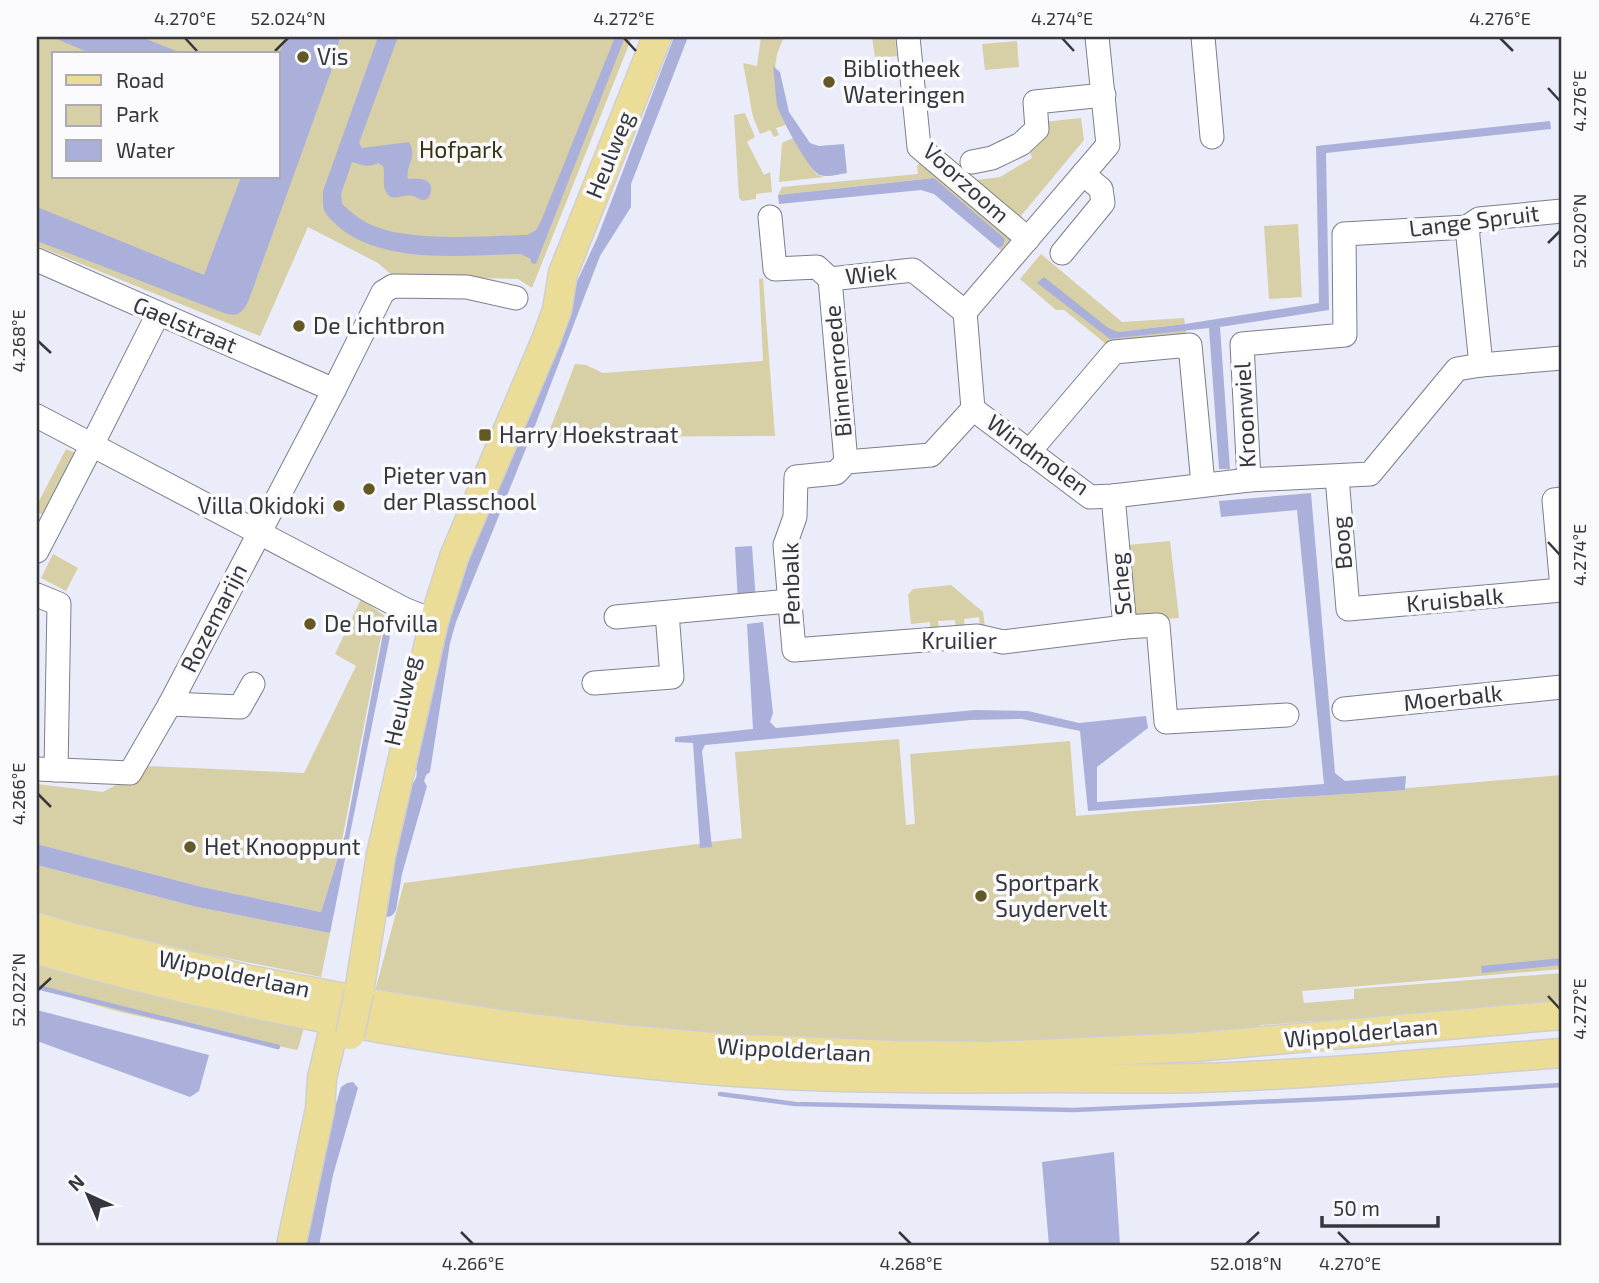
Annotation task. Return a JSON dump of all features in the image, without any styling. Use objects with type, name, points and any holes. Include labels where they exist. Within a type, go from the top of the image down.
[{"type":"main road","name":"Heulweg","points":[[291,1246],[320,1109],[343,1066],[342,1033],[350,990],[381,855],[428,619],[546,340],[559,303],[563,273],[657,37]]},
{"type":"main road","name":"Wippolderlaan","points":[[37,927],[250,980],[383,1005],[506,1025],[724,1048],[870,1055],[991,1056],[1195,1047],[1562,1015]]},
{"type":"main road","name":"Wippolderlaan","points":[[37,950],[244,1002],[382,1028],[506,1048],[724,1071],[999,1079],[1200,1078],[1562,1053]]},
{"type":"street","name":"Voorzoom","points":[[908,37],[919,147],[1028,239]]},
{"type":"street","points":[[965,312],[1108,145],[1097,37]]},
{"type":"street","points":[[1203,37],[1212,137]]},
{"type":"street","points":[[972,162],[992,158],[1021,144],[1037,129],[1035,102],[1104,94]]},
{"type":"street","points":[[1062,253],[1103,203],[1101,189],[1083,174]]},
{"type":"street","name":"Lange Spruit","points":[[1344,234],[1467,227],[1479,219],[1562,211]]},
{"type":"street","name":"Wiek","points":[[770,217],[775,269],[817,267],[830,279],[913,270],[965,312]]},
{"type":"street","points":[[1467,227],[1481,365]]},
{"type":"street","name":"Kroonwiel","points":[[1249,480],[1242,344],[1345,335],[1344,234]]},
{"type":"street","name":"Gaelstraat","points":[[37,260],[334,390]]},
{"type":"street","name":"Binnenroede","points":[[830,279],[846,462]]},
{"type":"street","name":"Rozemarijn","points":[[47,770],[130,774],[170,704],[383,292],[393,286],[467,286],[516,298]]},
{"type":"street","name":"Windmolen","points":[[965,312],[973,409],[1090,497],[1249,480],[1370,474],[1457,369],[1562,358]]},
{"type":"street","points":[[37,551],[158,314]]},
{"type":"street","points":[[1029,452],[1114,352],[1190,345],[1203,484]]},
{"type":"street","points":[[846,462],[931,455],[973,409]]},
{"type":"street","points":[[37,416],[404,609],[428,619]]},
{"type":"street","name":"Penbalk","points":[[793,650],[785,545],[795,517],[796,477],[836,473],[846,462]]},
{"type":"street","name":"Boog","points":[[1337,477],[1348,609]]},
{"type":"street","name":"Scheg","points":[[1113,496],[1125,627],[1158,625],[1166,722],[1287,715]]},
{"type":"street","points":[[1558,500],[1562,589]]},
{"type":"street","name":"Kruisbalk","points":[[1348,609],[1562,589]]},
{"type":"street","points":[[37,595],[59,604],[47,770]]},
{"type":"street","points":[[616,617],[789,601]]},
{"type":"street","points":[[594,684],[672,677],[667,613]]},
{"type":"street","name":"Kruilier","points":[[793,650],[977,636],[1003,642],[1125,627]]},
{"type":"street","name":"Rozemarijn","points":[[170,704],[240,707],[253,684]]},
{"type":"street","name":"Moerbalk","points":[[1344,709],[1562,687]]},
{"type":"green space","name":"Hofpark","points":[[37,37],[632,37],[532,288],[518,279],[393,276],[378,263],[308,227],[260,336],[37,246]]},
{"type":"green space","points":[[761,37],[784,37],[774,67],[778,106],[786,125],[776,128],[779,135],[774,137],[770,130],[760,134],[753,117],[743,63],[757,66]]},
{"type":"green space","points":[[872,37],[895,37],[897,56],[875,58]]},
{"type":"green space","points":[[1017,41],[1019,67],[985,70],[982,44]]},
{"type":"green space","points":[[745,113],[755,137],[747,142],[764,175],[770,172],[772,192],[756,194],[756,199],[742,201],[739,198],[734,115]]},
{"type":"green space","points":[[1081,118],[1084,140],[1020,217],[976,180],[1000,177],[1032,158],[1028,147],[1044,122]]},
{"type":"green space","points":[[793,138],[816,174],[824,177],[779,182],[782,143]]},
{"type":"green space","points":[[922,161],[1017,242],[1003,252],[998,248],[1003,246],[934,178],[778,195],[782,187],[918,174],[917,166]]},
{"type":"green space","points":[[1298,224],[1302,297],[1269,299],[1264,226]]},
{"type":"green space","points":[[1041,254],[1122,322],[1184,318],[1185,324],[1118,332],[1107,327],[1110,339],[1186,330],[1186,340],[1111,348],[1064,310],[1056,310],[1020,279]]},
{"type":"green space","points":[[763,278],[775,436],[547,437],[575,364],[586,365],[603,373],[763,361],[759,279]]},
{"type":"green space","points":[[66,449],[76,453],[45,516],[37,512],[37,505]]},
{"type":"green space","points":[[1170,541],[1179,618],[1139,621],[1130,614],[1128,545]]},
{"type":"green space","points":[[53,554],[78,568],[66,591],[41,578]]},
{"type":"green space","points":[[951,585],[983,612],[985,627],[980,627],[979,617],[964,619],[965,629],[956,630],[955,620],[938,621],[939,631],[931,632],[930,622],[911,624],[908,595],[913,589]]},
{"type":"green space","points":[[361,599],[385,616],[340,851],[321,912],[202,887],[37,844],[37,784],[103,792],[147,766],[304,773],[356,666],[335,654]]},
{"type":"green space","name":"Sportpark Suydervelt","points":[[899,739],[906,825],[915,824],[910,754],[1070,741],[1076,816],[1562,775],[1562,969],[1302,991],[1304,1003],[1354,999],[1354,989],[1562,973],[1562,1005],[1410,1018],[1374,1017],[1262,1025],[1245,1032],[873,1047],[727,1038],[548,1018],[375,991],[404,883],[742,838],[735,752]]},
{"type":"green space","points":[[37,865],[197,907],[330,933],[321,977],[102,933],[37,915]]},
{"type":"green space","points":[[37,960],[304,1027],[299,1046],[297,1050],[120,1012],[37,988]]},
{"type":"water","points":[[52,37],[141,37],[179,52],[87,52]]},
{"type":"water","points":[[287,37],[340,37],[333,66],[248,302],[241,312],[233,315],[224,313],[37,241],[37,207],[204,275],[241,178],[280,178],[280,52]]},
{"type":"water","points":[[378,37],[398,37],[359,143],[362,148],[409,142],[412,157],[408,179],[428,182],[431,192],[424,200],[410,196],[391,197],[384,187],[383,166],[378,163],[368,166],[352,162],[341,194],[342,204],[365,222],[390,231],[449,237],[527,235],[536,230],[615,37],[625,37],[536,264],[521,254],[427,255],[380,248],[359,240],[340,228],[326,214],[323,191]]},
{"type":"water","points":[[674,37],[688,37],[631,184],[631,207],[600,256],[456,622],[450,643],[430,772],[424,781],[427,786],[402,874],[396,910],[391,916],[383,916],[387,885],[412,784],[417,775],[444,613],[574,288],[598,236]]},
{"type":"water","points":[[773,66],[780,72],[789,112],[810,143],[819,146],[844,144],[847,173],[823,176],[809,164],[789,132],[777,105]]},
{"type":"water","points":[[1550,121],[1551,129],[1326,153],[1329,310],[1220,327],[1230,469],[1219,469],[1209,328],[1110,339],[1037,283],[1044,277],[1107,327],[1118,332],[1319,303],[1316,146]]},
{"type":"water","points":[[934,178],[1005,239],[1003,246],[998,248],[934,194],[921,190],[779,204],[778,195]]},
{"type":"water","points":[[1311,493],[1335,773],[1345,781],[1406,776],[1405,790],[1088,811],[1080,731],[1022,719],[971,720],[705,745],[702,751],[712,847],[700,848],[693,743],[675,742],[675,737],[753,729],[747,624],[763,622],[773,713],[770,722],[776,728],[976,710],[1028,711],[1079,723],[1146,716],[1148,728],[1097,767],[1097,802],[1324,784],[1297,510],[1221,517],[1219,501]]},
{"type":"water","points":[[752,546],[756,602],[738,604],[735,547]]},
{"type":"water","points":[[385,623],[392,626],[330,933],[197,907],[37,865],[37,844],[202,887],[321,912],[345,835]]},
{"type":"water","points":[[1562,958],[1562,965],[1482,973],[1481,966]]},
{"type":"water","points":[[37,1010],[209,1055],[199,1091],[190,1097],[37,1041]]},
{"type":"water","points":[[353,1082],[358,1088],[333,1175],[319,1246],[302,1246],[316,1172],[341,1087]]},
{"type":"water","points":[[1114,1152],[1120,1246],[1049,1246],[1042,1162]]},
{"type":"waterway","points":[[37,987],[278,1047]]},
{"type":"waterway","points":[[720,1094],[795,1104],[1074,1110],[1562,1085]]},
{"type":"place","name":"Vis","points":[[303,57]]},
{"type":"place","name":"Bibliotheek Wateringen","points":[[829,82]]},
{"type":"place","name":"De Lichtbron","points":[[299,326]]},
{"type":"place","name":"Harry Hoekstraat","points":[[485,435]]},
{"type":"place","name":"Pieter van der Plasschool","points":[[369,489]]},
{"type":"place","name":"Villa Okidoki","points":[[339,506]]},
{"type":"place","name":"De Hofvilla","points":[[310,624]]},
{"type":"place","name":"Het Knooppunt","points":[[190,847]]},
{"type":"place","name":"Sportpark Suydervelt","points":[[981,896]]}]
